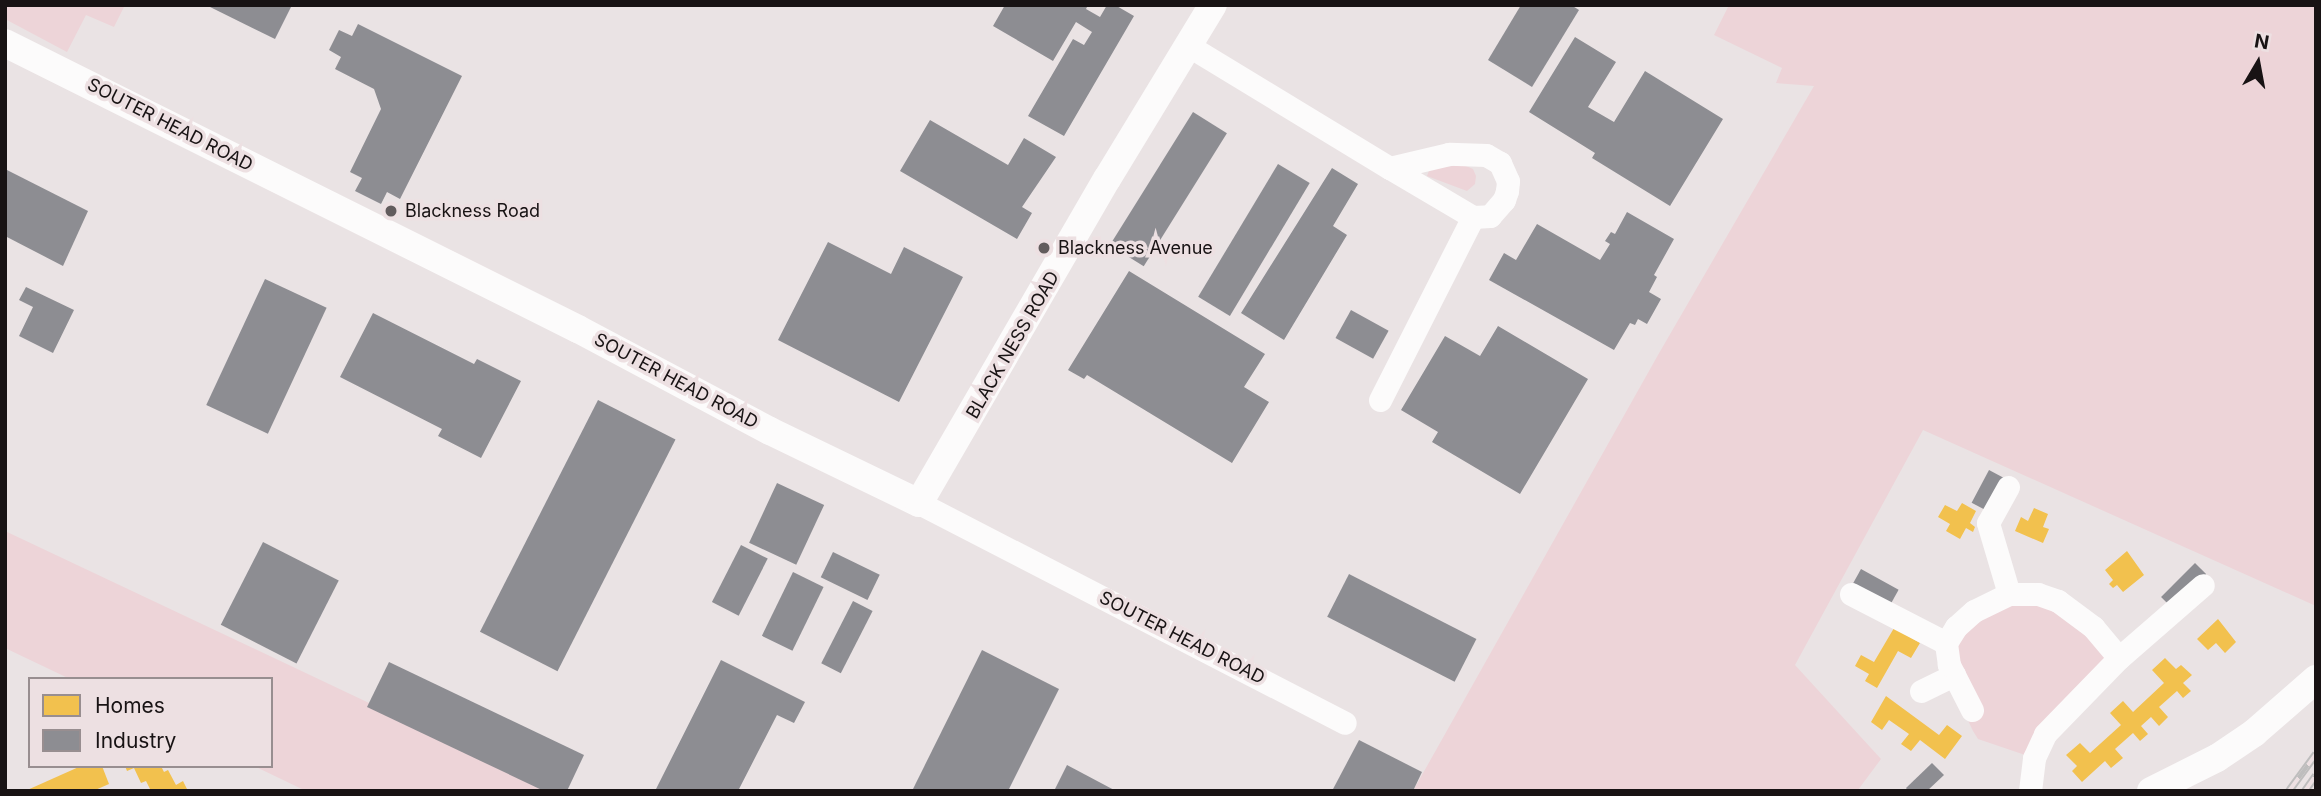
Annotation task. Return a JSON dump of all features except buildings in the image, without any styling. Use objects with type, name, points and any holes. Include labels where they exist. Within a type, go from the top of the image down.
[{"type":"street","name":"BLACK NESS ROAD","points":[[919,503],[1107,179],[1213,5]]},
{"type":"street","name":"SOUTER HEAD ROAD","points":[[5,43],[578,329],[770,431],[919,503],[1345,723]]},
{"type":"street","points":[[1189,46],[1390,168],[1473,217],[1490,216],[1504,201],[1507,191],[1506,174],[1493,158],[1478,153],[1449,154],[1390,168]]},
{"type":"street","points":[[1380,400],[1473,217]]},
{"type":"street","points":[[2008,487],[1988,523],[2009,594]]},
{"type":"street","points":[[2030,791],[2034,758],[2045,734],[2119,658],[2203,585]]},
{"type":"street","points":[[1851,594],[1946,643]]},
{"type":"street","points":[[1972,710],[1954,675],[1946,643],[1956,627],[1974,611],[2009,594],[2038,594],[2065,605],[2093,627],[2119,658]]},
{"type":"street","points":[[1921,691],[1954,675]]},
{"type":"street","points":[[2151,791],[2217,758],[2254,733],[2316,679]]},
{"type":"shaded area","points":[[5,5],[125,5],[114,27],[86,15],[67,52],[5,19]]},
{"type":"shaded area","points":[[1729,5],[2316,5],[2316,606],[1923,430],[1795,665],[1881,759],[1858,790],[1413,791],[1658,355],[1814,86],[1776,83],[1782,68],[1714,35]]},
{"type":"shaded area","points":[[1464,165],[1473,169],[1476,176],[1475,184],[1467,191],[1427,176],[1430,168]]},
{"type":"shaded area","points":[[5,531],[555,791],[306,791],[258,768],[273,768],[273,677],[66,677],[5,648]]},
{"type":"shaded area","points":[[2038,594],[2119,658],[2034,758],[1978,739],[1973,731],[1965,714],[1956,627]]},
{"type":"railway","points":[[2289,791],[2316,754]]},
{"type":"railway","points":[[2305,791],[2316,775]]},
{"type":"place","name":"Blackness Road","points":[[391,211]]},
{"type":"place","name":"Blackness Avenue","points":[[1044,248]]}]
